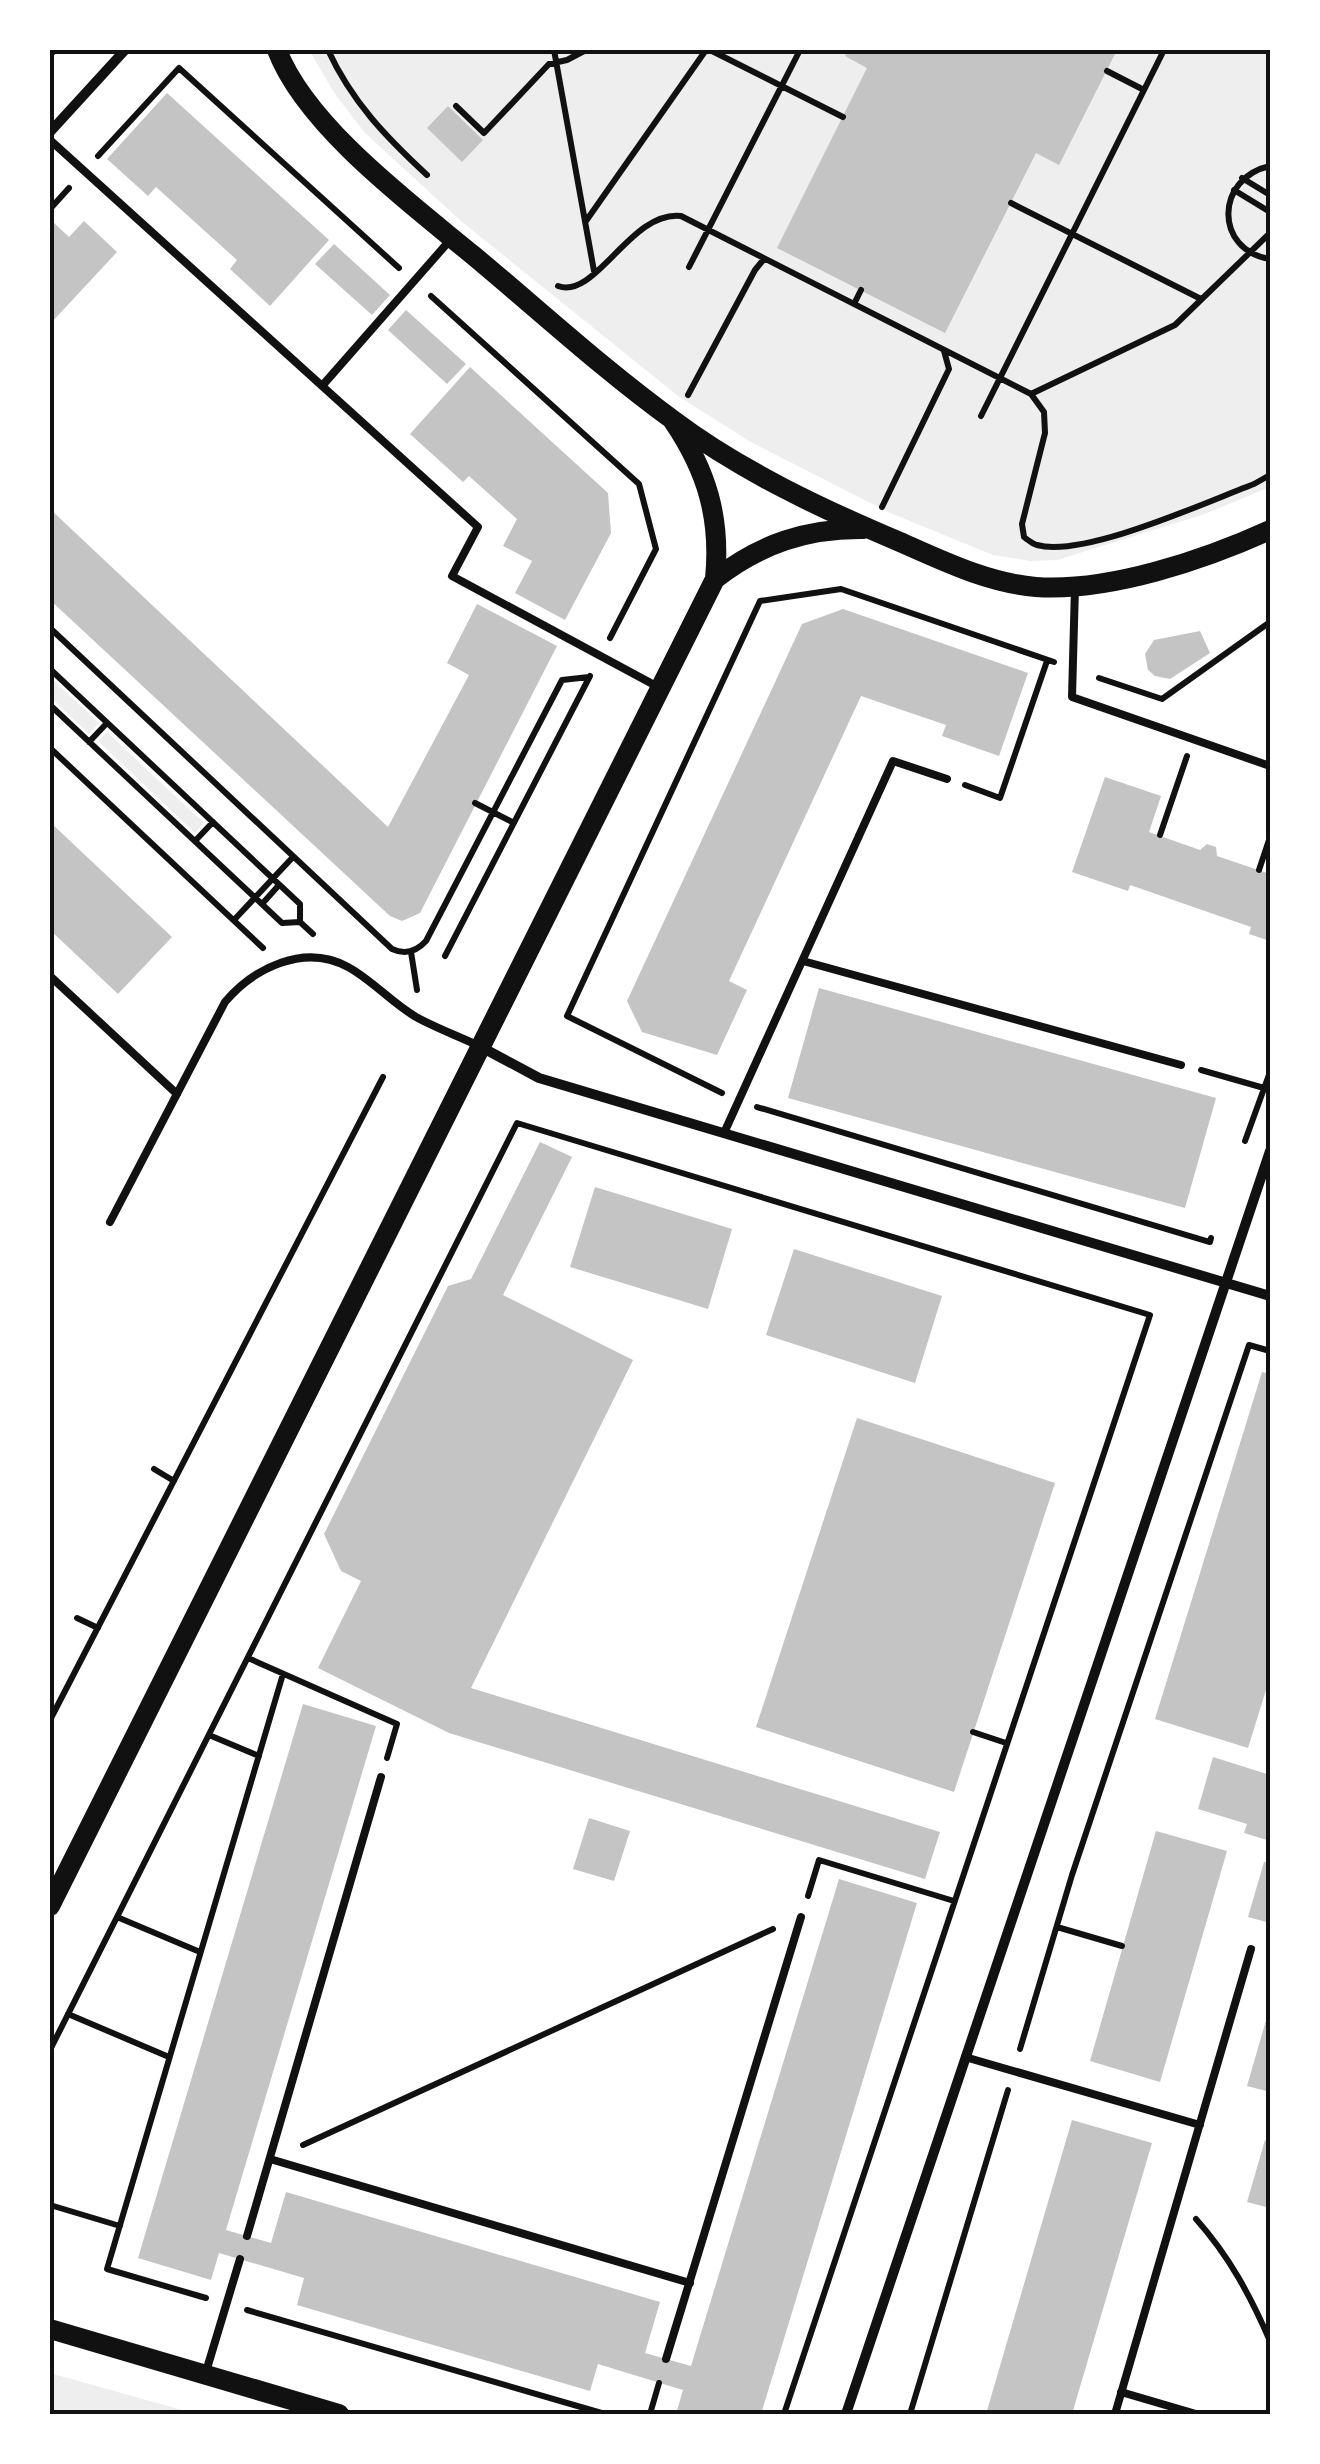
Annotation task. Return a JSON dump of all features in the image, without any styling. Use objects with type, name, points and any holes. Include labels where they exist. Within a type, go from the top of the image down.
[{"type":"main road","points":[[277,50],[285,72],[304,100],[357,154],[452,238],[674,421],[803,497],[871,530],[996,580],[1035,586],[1075,586],[1166,567],[1270,530]]},
{"type":"main road","points":[[50,1906],[715,579],[716,518],[708,483],[694,450],[674,421]]},
{"type":"main road","points":[[715,579],[768,546],[801,534],[871,530]]},
{"type":"main road","points":[[50,2329],[339,2414]]},
{"type":"street","points":[[50,132],[125,50]]},
{"type":"street","points":[[481,1046],[538,1078],[1270,1296]]},
{"type":"street","points":[[846,2414],[1270,1151]]},
{"type":"lane","points":[[50,140],[478,527],[452,576],[660,688]]},
{"type":"lane","points":[[322,386],[452,238]]},
{"type":"lane","points":[[1075,586],[1072,697],[1270,766]]},
{"type":"lane","points":[[724,1133],[894,761],[947,779]]},
{"type":"lane","points":[[110,1222],[225,1002],[258,971],[279,963],[313,959],[347,966],[414,1016],[481,1046]]},
{"type":"lane","points":[[803,961],[1180,1065]]},
{"type":"lane","points":[[50,976],[177,1094]]},
{"type":"lane","points":[[247,2236],[381,1778]]},
{"type":"lane","points":[[666,2359],[801,1916]]},
{"type":"lane","points":[[1115,2414],[1251,1948]]},
{"type":"lane","points":[[965,2057],[1200,2124]]},
{"type":"lane","points":[[270,2160],[690,2283]]},
{"type":"lane","points":[[205,2375],[240,2259]]},
{"type":"lane","points":[[1122,2392],[1196,2414]]},
{"type":"path","points":[[328,50],[358,105],[439,186]]},
{"type":"path","points":[[554,50],[594,272]]},
{"type":"path","points":[[456,106],[484,133],[549,64],[586,50]]},
{"type":"path","points":[[585,222],[708,50],[843,117]]},
{"type":"path","points":[[689,267],[800,50]]},
{"type":"path","points":[[981,416],[1164,50]]},
{"type":"path","points":[[84,172],[179,68]]},
{"type":"path","points":[[1106,70],[1144,90]]},
{"type":"path","points":[[1270,166],[1242,178],[1234,190],[1228,217],[1239,243],[1249,253],[1270,259]]},
{"type":"path","points":[[1242,178],[1270,195]]},
{"type":"path","points":[[1234,190],[1270,212]]},
{"type":"path","points":[[1011,203],[1201,299]]},
{"type":"path","points":[[554,285],[567,289],[583,284],[651,220],[666,214],[681,216],[1030,394],[1044,412],[1045,433],[1022,524],[1024,538],[1036,546],[1097,540],[1270,476]]},
{"type":"path","points":[[1030,394],[1175,324],[1270,233]]},
{"type":"path","points":[[685,400],[764,260]]},
{"type":"path","points":[[854,304],[861,290]]},
{"type":"path","points":[[881,508],[950,369],[944,350]]},
{"type":"path","points":[[445,956],[656,549],[639,484]]},
{"type":"path","points":[[1210,1242],[739,1102],[567,1016],[760,602],[842,590],[1162,700],[1270,622]]},
{"type":"path","points":[[50,628],[392,949],[411,952],[426,942],[562,680],[590,676]]},
{"type":"path","points":[[947,779],[1000,798],[1048,660]]},
{"type":"path","points":[[50,669],[213,822],[267,891],[282,923],[300,922],[300,904],[267,891],[195,841],[50,704]]},
{"type":"path","points":[[90,742],[107,723]]},
{"type":"path","points":[[1160,836],[1193,739]]},
{"type":"path","points":[[50,748],[279,963]]},
{"type":"path","points":[[476,803],[514,823]]},
{"type":"path","points":[[195,841],[213,822]]},
{"type":"path","points":[[1258,870],[1270,837]]},
{"type":"path","points":[[234,920],[267,891],[293,856]]},
{"type":"path","points":[[411,952],[415,979]]},
{"type":"path","points":[[1180,1065],[1264,1088]]},
{"type":"path","points":[[50,1720],[383,1077]]},
{"type":"path","points":[[50,2050],[517,1123],[1150,1315],[784,2414]]},
{"type":"path","points":[[910,2414],[1057,1927],[1249,1345],[1270,1352]]},
{"type":"path","points":[[154,1469],[174,1480]]},
{"type":"path","points":[[76,1618],[98,1628]]},
{"type":"path","points":[[248,1658],[397,1724],[381,1778]]},
{"type":"path","points":[[283,1674],[107,2269],[606,2414]]},
{"type":"path","points":[[974,1732],[1006,1743]]},
{"type":"path","points":[[209,1735],[259,1756]]},
{"type":"path","points":[[270,2160],[801,1916],[819,1860],[954,1901]]},
{"type":"path","points":[[117,1917],[200,1952]]},
{"type":"path","points":[[1057,1927],[1122,1946]]},
{"type":"path","points":[[68,2014],[170,2057]]},
{"type":"path","points":[[1178,2200],[1218,2245],[1246,2286],[1270,2341]]},
{"type":"path","points":[[50,2205],[120,2226]]},
{"type":"path","points":[[650,2414],[659,2383]]},
{"type":"shaded area","points":[[309,50],[1270,50],[1270,487],[1205,514],[1057,560],[1031,561],[993,555],[888,512],[749,441],[678,396],[461,221],[365,133],[335,94]]},
{"type":"shaded area","points":[[50,677],[99,723],[89,734],[50,697]]},
{"type":"shaded area","points":[[107,732],[204,823],[195,833],[98,741]]},
{"type":"shaded area","points":[[50,2373],[196,2414],[50,2414]]},
{"type":"building","points":[[848,50],[1117,50],[1059,165],[1036,153],[945,333],[777,248],[867,68],[845,56]]},
{"type":"building","points":[[167,93],[329,240],[270,306],[230,269],[237,260],[156,187],[148,196],[107,159]]},
{"type":"building","points":[[448,106],[483,140],[462,162],[427,128]]},
{"type":"building","points":[[52,221],[69,237],[84,221],[117,252],[50,324]]},
{"type":"building","points":[[334,244],[390,295],[372,315],[315,264]]},
{"type":"building","points":[[406,310],[466,364],[447,384],[388,330]]},
{"type":"building","points":[[470,367],[608,493],[611,533],[565,620],[515,593],[532,561],[503,546],[517,519],[469,476],[463,482],[410,434]]},
{"type":"building","points":[[50,509],[388,827],[469,675],[447,663],[477,604],[557,646],[420,913],[402,921],[390,916],[50,600]]},
{"type":"building","points":[[843,609],[1028,673],[999,756],[942,736],[946,725],[861,696],[729,981],[747,990],[717,1055],[642,1032],[627,1001],[802,624]]},
{"type":"building","points":[[1200,631],[1210,653],[1170,679],[1148,670],[1145,654],[1154,640]]},
{"type":"building","points":[[1105,777],[1161,796],[1149,832],[1200,850],[1207,844],[1216,847],[1217,856],[1270,874],[1270,941],[1249,934],[1251,927],[1130,885],[1128,891],[1072,872]]},
{"type":"building","points":[[50,822],[172,937],[118,994],[50,930]]},
{"type":"building","points":[[819,988],[1216,1098],[1185,1208],[788,1098]]},
{"type":"building","points":[[540,1142],[572,1157],[503,1295],[633,1360],[471,1688],[940,1832],[925,1879],[449,1733],[318,1668],[361,1581],[341,1571],[324,1534],[448,1286],[471,1279]]},
{"type":"building","points":[[595,1187],[732,1229],[708,1309],[570,1267]]},
{"type":"building","points":[[794,1249],[942,1296],[915,1383],[766,1335]]},
{"type":"building","points":[[1262,1372],[1270,1374],[1270,1677],[1248,1748],[1155,1719]]},
{"type":"building","points":[[857,1418],[1055,1483],[954,1792],[756,1727]]},
{"type":"building","points":[[303,1704],[376,1726],[226,2230],[271,2243],[286,2192],[660,2302],[645,2353],[691,2366],[839,1879],[917,1903],[761,2414],[676,2414],[683,2390],[598,2364],[590,2391],[297,2305],[304,2278],[219,2253],[211,2280],[138,2258]]},
{"type":"building","points":[[1213,1757],[1270,1775],[1270,1841],[1244,1833],[1247,1824],[1198,1809]]},
{"type":"building","points":[[589,1818],[630,1831],[614,1881],[573,1869]]},
{"type":"building","points":[[1156,1831],[1227,1851],[1160,2082],[1090,2061]]},
{"type":"building","points":[[1264,1862],[1270,1863],[1270,1923],[1248,1917]]},
{"type":"building","points":[[1270,2010],[1270,2092],[1247,2086]]},
{"type":"building","points":[[1072,2120],[1152,2143],[1072,2414],[986,2414]]},
{"type":"building","points":[[1265,2140],[1270,2142],[1270,2208],[1247,2202]]}]
